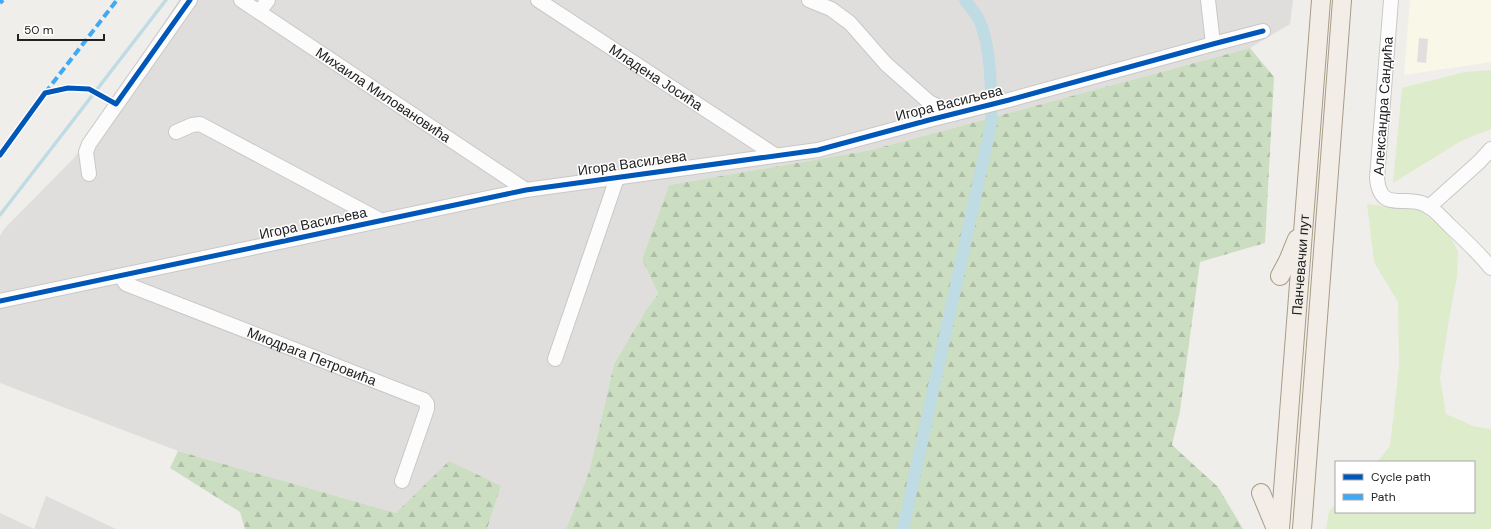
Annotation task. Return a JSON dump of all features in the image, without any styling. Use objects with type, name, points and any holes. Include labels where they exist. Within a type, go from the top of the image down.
[{"type":"main road","name":"Панчевачки пут","points":[[1280,529],[1321,0]]},
{"type":"main road","name":"Панчевачки пут","points":[[1302,529],[1342,0]]},
{"type":"main road","points":[[1280,276],[1296,242],[1305,203]]},
{"type":"main road","points":[[1261,493],[1276,529]]},
{"type":"street","points":[[89,174],[86,152],[89,144],[190,0]]},
{"type":"street","name":"Михаила Миловановића","points":[[241,0],[526,190]]},
{"type":"street","points":[[259,12],[268,0]]},
{"type":"street","name":"Младена Јосића","points":[[538,0],[775,156]]},
{"type":"street","points":[[809,0],[831,9],[850,23],[886,64],[929,102],[953,114]]},
{"type":"street","points":[[1208,0],[1213,44]]},
{"type":"street","name":"Александра Сандића","points":[[1391,0],[1377,178],[1378,186],[1386,199],[1394,202],[1416,202],[1429,207],[1483,258],[1491,268]]},
{"type":"street","name":"Игора Васиљева","points":[[0,301],[120,277],[380,220],[526,190],[818,150],[1003,102],[1263,31]]},
{"type":"street","points":[[176,132],[192,125],[200,124],[380,220]]},
{"type":"street","points":[[1429,207],[1491,149]]},
{"type":"street","points":[[555,359],[617,178]]},
{"type":"street","name":"Миодрага Петровића","points":[[120,277],[126,284],[424,400],[427,404],[427,409],[402,481]]},
{"type":"shaded area","points":[[179,0],[1293,0],[1290,24],[1250,48],[871,150],[669,185],[642,259],[658,294],[646,310],[614,364],[589,472],[566,529],[487,529],[501,486],[396,513],[178,451],[0,383],[0,236],[4,229],[74,158]]},
{"type":"shaded area","points":[[1410,0],[1491,0],[1491,62],[1404,75]]},
{"type":"shaded area","points":[[1419,38],[1428,39],[1426,63],[1417,62]]},
{"type":"shaded area","points":[[46,496],[116,529],[34,529]]},
{"type":"shaded area","points":[[0,513],[34,529],[0,529]]},
{"type":"green space","points":[[1250,48],[1274,77],[1265,243],[1200,262],[1180,411],[1172,445],[1218,487],[1243,529],[566,529],[589,472],[614,364],[646,310],[658,294],[642,259],[669,185],[871,150]]},
{"type":"green space","points":[[1491,70],[1491,129],[1461,141],[1393,183],[1402,88],[1465,72]]},
{"type":"green space","points":[[1367,204],[1419,210],[1443,228],[1454,243],[1458,252],[1457,277],[1440,378],[1446,414],[1473,426],[1491,429],[1491,529],[1326,529],[1329,511],[1335,505],[1335,513],[1475,513],[1475,461],[1378,461],[1390,446],[1399,366],[1398,302],[1374,262]]},
{"type":"green space","points":[[178,451],[396,513],[449,461],[501,486],[487,529],[245,529],[240,512],[170,468]]},
{"type":"waterway","points":[[0,215],[166,0]]},
{"type":"waterway","points":[[903,529],[991,124],[991,86],[986,43],[979,20],[965,0]]},
{"type":"marked path","points":[[0,3],[3,0]]},
{"type":"marked path","points":[[45,93],[117,0]]},
{"type":"cycle path","points":[[0,155],[45,93],[68,88],[89,89],[116,104],[190,0]]},
{"type":"cycle path","points":[[0,301],[526,190],[818,150],[1263,31]]}]
